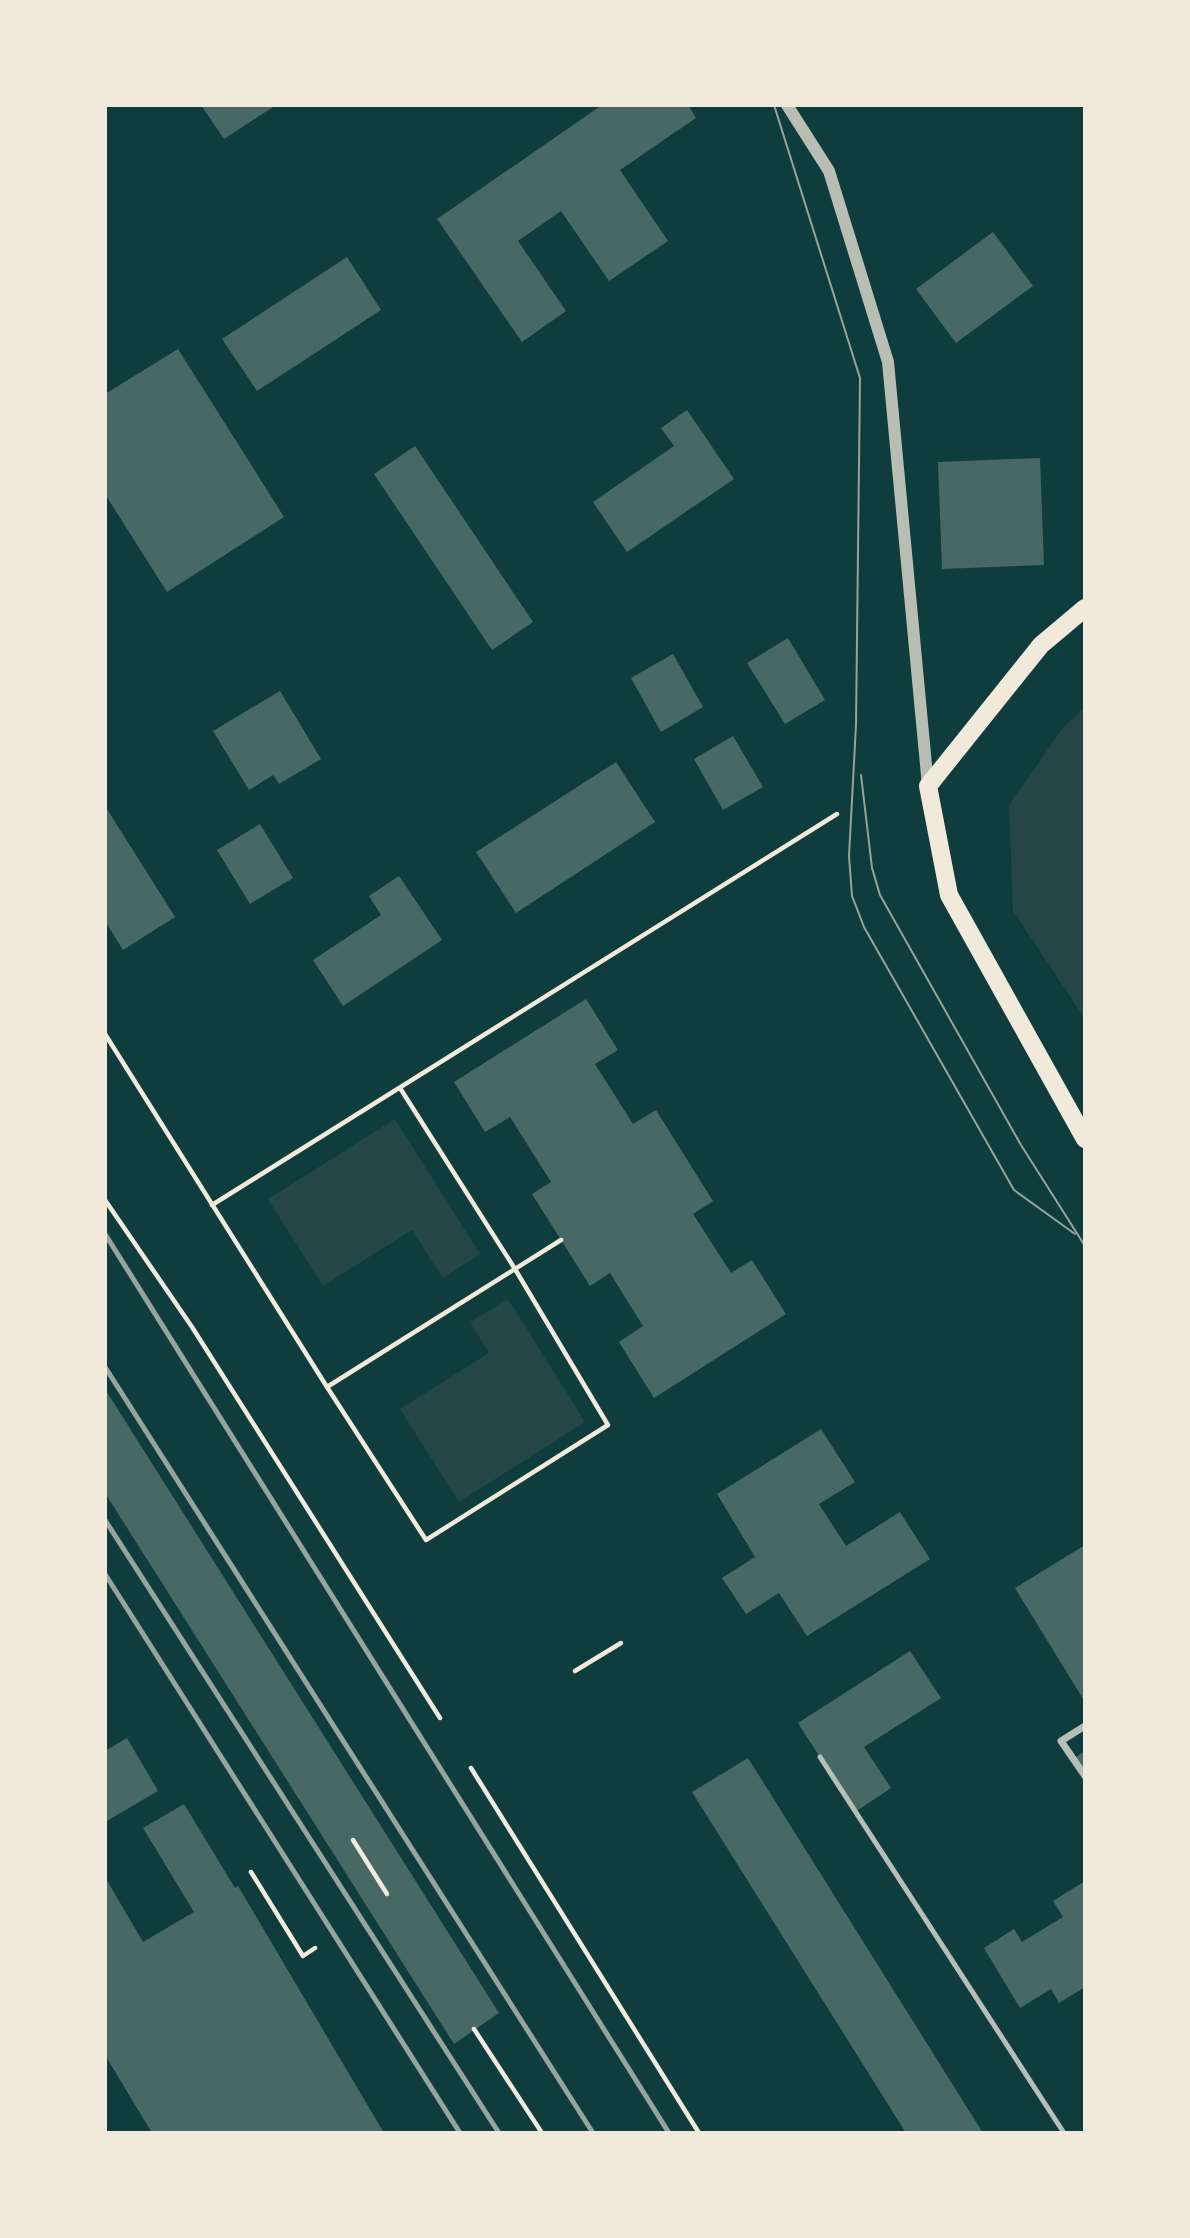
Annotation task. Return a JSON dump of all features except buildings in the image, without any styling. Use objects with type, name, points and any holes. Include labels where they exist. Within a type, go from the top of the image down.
[{"type":"main road","points":[[1085,608],[1041,645],[928,786],[949,895],[1085,1139]]},
{"type":"street","points":[[787,105],[829,171],[888,362],[928,786]]},
{"type":"street","points":[[1085,1726],[1061,1741],[1085,1776]]},
{"type":"lane","points":[[820,1757],[1064,2133]]},
{"type":"path","points":[[212,1205],[836,814]]},
{"type":"path","points":[[105,1034],[426,1540],[608,1425],[400,1088]]},
{"type":"path","points":[[105,1200],[192,1327],[440,1718]]},
{"type":"path","points":[[327,1387],[561,1240]]},
{"type":"path","points":[[575,1671],[621,1643]]},
{"type":"path","points":[[471,1769],[699,2133]]},
{"type":"path","points":[[353,1840],[387,1894]]},
{"type":"path","points":[[251,1872],[303,1955],[315,1948]]},
{"type":"path","points":[[474,2029],[542,2133]]},
{"type":"shaded area","points":[[1085,707],[1085,1019],[1013,911],[1009,805],[1062,729]]},
{"type":"shaded area","points":[[395,1119],[480,1254],[443,1278],[412,1230],[323,1286],[268,1199]]},
{"type":"shaded area","points":[[508,1299],[585,1422],[459,1502],[400,1409],[489,1353],[470,1322]]},
{"type":"tram line","points":[[774,105],[860,378],[856,725],[849,856],[852,896],[864,927],[1014,1190],[1075,1234]]},
{"type":"tram line","points":[[861,775],[872,868],[880,895],[1021,1145],[1085,1246]]},
{"type":"railway","points":[[105,1234],[669,2133]]},
{"type":"railway","points":[[105,1367],[593,2133]]},
{"type":"railway","points":[[105,1520],[499,2133]]},
{"type":"railway","points":[[105,1574],[460,2133]]}]
